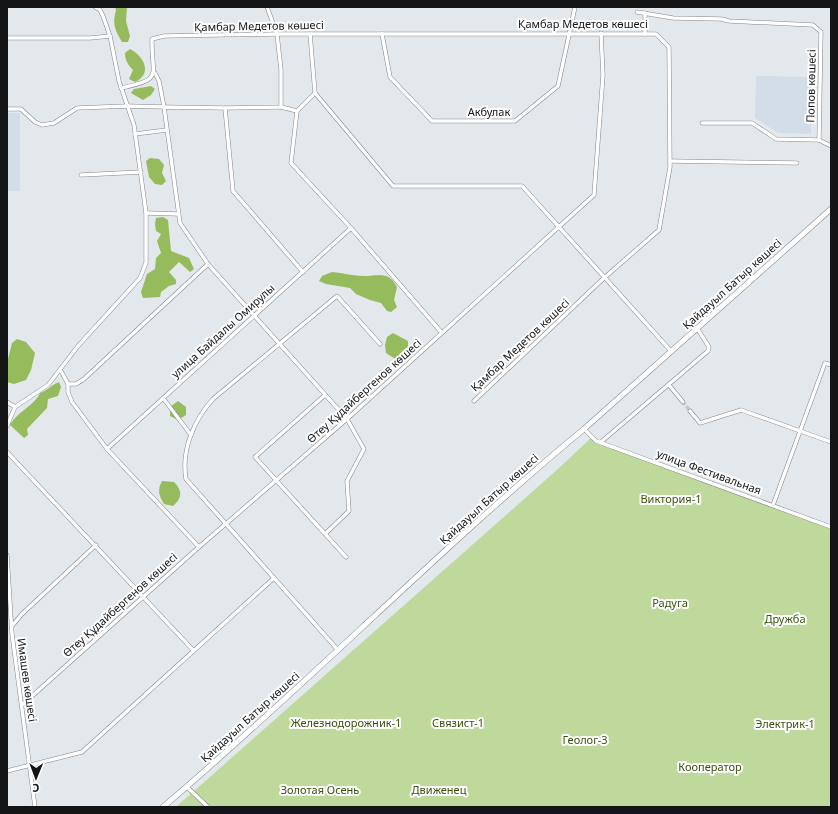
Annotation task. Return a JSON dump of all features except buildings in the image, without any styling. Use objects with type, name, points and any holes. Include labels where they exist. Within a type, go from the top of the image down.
[{"type":"street","points":[[7,426],[15,407],[48,385],[61,371],[78,346],[140,278],[146,263],[146,214],[135,134],[128,106],[121,88],[110,36],[100,10],[95,7]]},
{"type":"street","points":[[267,7],[277,34],[282,70],[281,107]]},
{"type":"street","name":"Акбулак","points":[[382,34],[390,77],[432,120],[515,121],[558,86],[576,7]]},
{"type":"street","points":[[637,12],[645,13],[645,34]]},
{"type":"street","name":"Попов көшесі","points":[[645,13],[673,18],[721,19],[729,21],[813,25],[821,32],[819,140]]},
{"type":"street","name":"Өтеу Құдайбергенов көшесі","points":[[22,705],[225,524],[347,419],[594,195],[603,75],[601,33]]},
{"type":"street","name":"Қамбар Медетов көшесі","points":[[155,73],[152,39],[157,37],[277,34],[656,34],[669,47],[670,161],[659,230],[604,278],[474,401]]},
{"type":"street","points":[[310,34],[315,94],[393,186],[522,186],[671,351]]},
{"type":"street","points":[[7,38],[90,38],[110,36]]},
{"type":"street","points":[[121,88],[142,84],[150,80],[155,73]]},
{"type":"street","points":[[155,73],[159,82],[164,107],[180,223],[208,264],[253,316],[347,419],[364,449],[347,481],[349,511],[326,533]]},
{"type":"street","points":[[315,94],[297,111],[291,163],[351,228],[442,333]]},
{"type":"street","points":[[7,109],[21,109],[35,122],[42,125],[54,123],[77,108],[128,106],[226,108],[281,107],[297,111]]},
{"type":"street","points":[[226,108],[233,190],[303,272]]},
{"type":"street","points":[[702,123],[752,123],[776,139],[819,140],[831,146]]},
{"type":"street","points":[[135,134],[167,130]]},
{"type":"street","points":[[670,161],[797,163]]},
{"type":"street","points":[[81,175],[140,172]]},
{"type":"street","name":"Қайдауыл Батыр көшесі","points":[[163,807],[187,787],[533,472],[584,429],[831,209]]},
{"type":"street","points":[[146,214],[178,214]]},
{"type":"street","name":"улица Байдалы Омирулы","points":[[107,449],[351,228]]},
{"type":"street","points":[[68,384],[76,384],[84,379],[208,264]]},
{"type":"street","points":[[338,650],[186,479],[184,471],[186,456],[191,435],[202,412],[213,399],[337,296],[380,344]]},
{"type":"street","points":[[601,442],[709,350],[697,328]]},
{"type":"street","points":[[774,505],[825,363],[831,365]]},
{"type":"street","points":[[61,371],[68,384],[68,392],[72,402],[107,449],[199,547]]},
{"type":"street","points":[[668,385],[683,402]]},
{"type":"street","points":[[325,395],[255,457],[326,533],[346,557]]},
{"type":"street","points":[[163,398],[191,435]]},
{"type":"street","points":[[7,402],[15,407]]},
{"type":"street","points":[[690,412],[700,423],[741,410],[831,442]]},
{"type":"street","name":"улица Фестивальная","points":[[584,429],[596,441],[831,526]]},
{"type":"street","points":[[7,452],[144,596],[193,650]]},
{"type":"street","points":[[12,626],[22,614],[96,545]]},
{"type":"street","name":"Имашев көшесі","points":[[7,555],[12,626],[35,807]]},
{"type":"street","points":[[7,771],[82,752],[274,578]]},
{"type":"street","points":[[187,787],[208,807]]},
{"type":"shaded area","points":[[756,76],[812,77],[811,134],[778,133],[755,118]]},
{"type":"shaded area","points":[[7,113],[20,113],[20,191],[7,191]]},
{"type":"green space","points":[[115,7],[127,7],[126,21],[130,36],[128,42],[122,42],[116,30],[114,23]]},
{"type":"green space","points":[[130,49],[142,60],[145,70],[141,79],[135,82],[129,79],[133,70],[127,62],[125,56],[125,53]]},
{"type":"green space","points":[[151,86],[155,89],[151,95],[143,100],[131,93],[134,89]]},
{"type":"green space","points":[[150,158],[159,159],[164,165],[162,173],[166,181],[162,185],[155,184],[149,177],[146,161]]},
{"type":"green space","points":[[163,217],[168,220],[171,251],[189,258],[194,269],[190,272],[179,262],[169,272],[176,280],[176,284],[169,286],[161,292],[160,297],[143,298],[141,292],[147,274],[155,269],[156,258],[161,253],[157,241],[161,234],[156,231],[155,224],[156,218]]},
{"type":"green space","points":[[332,272],[360,276],[387,276],[397,287],[394,300],[397,307],[391,312],[387,311],[381,303],[356,294],[350,288],[326,284],[319,281],[322,276]]},
{"type":"green space","points":[[393,333],[408,341],[408,359],[400,362],[386,353],[385,345],[387,337]]},
{"type":"green space","points":[[17,339],[26,342],[35,353],[31,370],[26,380],[14,384],[7,382],[7,363],[12,343]]},
{"type":"green space","points":[[59,382],[61,387],[58,396],[48,399],[47,408],[27,429],[28,435],[24,438],[10,425],[13,420],[38,397],[40,393]]},
{"type":"green space","points":[[178,401],[186,407],[186,415],[178,420],[170,416],[170,407]]},
{"type":"green space","points":[[592,437],[596,441],[831,527],[831,807],[176,807],[558,469]]},
{"type":"green space","points":[[162,481],[174,482],[179,488],[180,497],[173,506],[164,504],[161,498],[159,490]]},
{"type":"tunnel","points":[[683,402],[690,411]]},
{"type":"park label","name":"Виктория-1","points":[[671,499]]},
{"type":"park label","name":"Радуга","points":[[670,603]]},
{"type":"park label","name":"Дружба","points":[[785,619]]},
{"type":"park label","name":"Железнодорожник-1","points":[[346,723]]},
{"type":"park label","name":"Связист-1","points":[[458,723]]},
{"type":"park label","name":"Электрик-1","points":[[785,724]]},
{"type":"park label","name":"Геолог-3","points":[[585,740]]},
{"type":"park label","name":"Кооператор","points":[[710,767]]},
{"type":"park label","name":"Золотая Осень","points":[[320,790]]},
{"type":"park label","name":"Движенец","points":[[439,790]]}]
